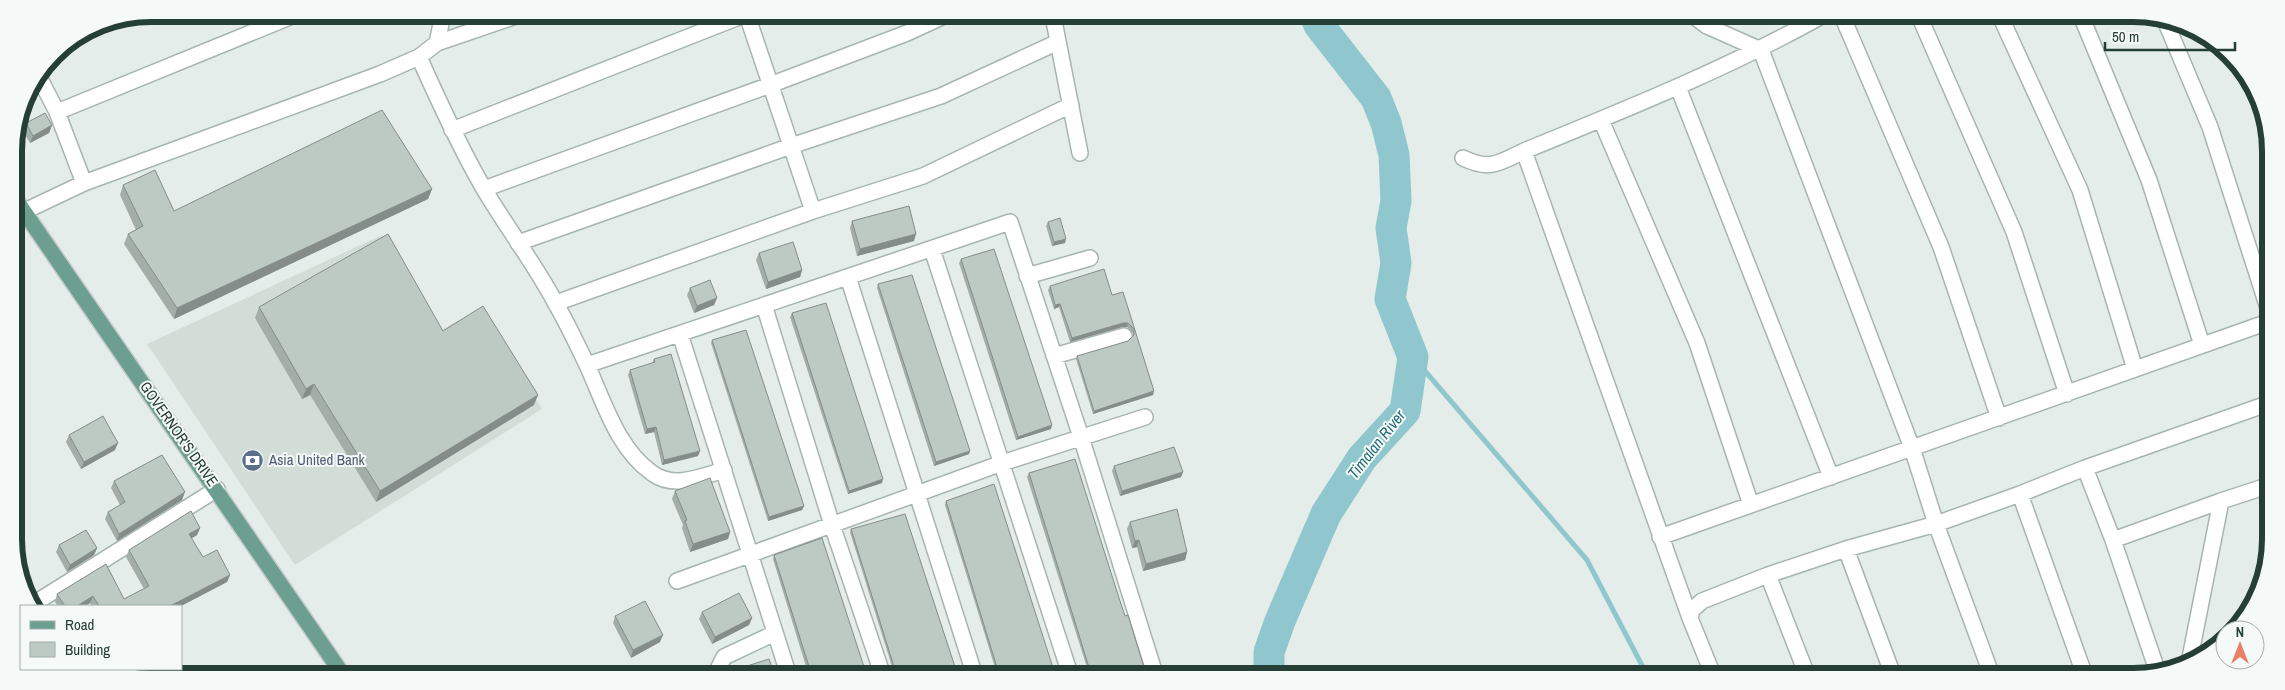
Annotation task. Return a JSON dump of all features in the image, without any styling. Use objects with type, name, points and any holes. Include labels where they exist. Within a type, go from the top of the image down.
[{"type":"main road","name":"GOVERNOR'S DRIVE","points":[[23,208],[339,668]]},
{"type":"street","points":[[57,112],[275,23]]},
{"type":"street","points":[[437,43],[442,23]]},
{"type":"street","points":[[25,211],[84,183],[371,78],[419,57],[437,43],[496,23]]},
{"type":"street","points":[[452,130],[726,23]]},
{"type":"street","points":[[749,23],[813,211]]},
{"type":"street","points":[[484,189],[770,85],[929,23]]},
{"type":"street","points":[[1054,23],[1080,153]]},
{"type":"street","points":[[1703,23],[1761,50],[1912,448],[1936,524],[1989,667]]},
{"type":"street","points":[[1462,158],[1482,166],[1496,164],[1761,50],[1809,23]]},
{"type":"street","points":[[1845,23],[1941,247],[1998,418]]},
{"type":"street","points":[[1922,23],[2014,232],[2067,394]]},
{"type":"street","points":[[2004,23],[2080,190],[2135,369]]},
{"type":"street","points":[[2084,23],[2150,180],[2202,345]]},
{"type":"street","points":[[2168,27],[2210,127],[2262,289]]},
{"type":"street","points":[[518,243],[791,146],[941,96],[1058,42]]},
{"type":"street","points":[[419,57],[452,130],[484,189],[556,303],[587,365],[604,407],[632,456],[652,474],[667,482],[689,480],[724,470]]},
{"type":"street","points":[[42,83],[57,112],[84,183]]},
{"type":"street","points":[[1678,87],[1831,477]]},
{"type":"street","points":[[556,303],[813,211],[923,176],[1071,105]]},
{"type":"street","points":[[1600,120],[1697,343],[1751,505]]},
{"type":"street","points":[[1524,151],[1660,537],[1710,667]]},
{"type":"street","points":[[587,365],[1010,222],[1081,438],[1153,667]]},
{"type":"street","points":[[932,249],[1068,668]]},
{"type":"street","points":[[1027,276],[1090,258]]},
{"type":"street","points":[[848,277],[972,668]]},
{"type":"street","points":[[764,306],[832,525],[880,668]]},
{"type":"street","points":[[1660,537],[2262,324]]},
{"type":"street","points":[[680,334],[786,668]]},
{"type":"street","points":[[1054,356],[1124,336]]},
{"type":"street","points":[[1690,618],[1692,610],[1702,601],[1768,575],[1846,549],[1936,524],[2085,468],[2262,406]]},
{"type":"street","points":[[677,581],[1002,463],[1145,417]]},
{"type":"street","points":[[2085,468],[2113,540],[2155,665]]},
{"type":"street","points":[[2113,540],[2262,488]]},
{"type":"street","points":[[39,601],[216,489]]},
{"type":"street","points":[[2020,494],[2082,667]]},
{"type":"street","points":[[2191,654],[2221,502]]},
{"type":"street","points":[[1846,549],[1890,667]]},
{"type":"street","points":[[1768,575],[1804,667]]},
{"type":"street","points":[[719,668],[724,657],[775,633]]},
{"type":"shaded area","points":[[382,235],[439,331],[478,310],[542,409],[295,565],[147,344]]},
{"type":"building","points":[[382,110],[432,189],[177,308],[128,234],[143,226],[123,185],[155,170],[174,211]]},
{"type":"building","points":[[45,113],[52,125],[33,136],[26,123]]},
{"type":"building","points":[[909,206],[916,234],[860,249],[852,221]]},
{"type":"building","points":[[1060,218],[1066,239],[1054,242],[1048,222]]},
{"type":"building","points":[[388,234],[443,331],[483,306],[538,395],[380,491],[314,384],[306,389],[259,307]]},
{"type":"building","points":[[793,242],[802,270],[768,282],[759,253]]},
{"type":"building","points":[[994,249],[1052,425],[1018,437],[961,259]]},
{"type":"building","points":[[1104,269],[1112,295],[1123,292],[1154,391],[1094,411],[1077,356],[1128,341],[1134,335],[1134,329],[1128,323],[1123,323],[1072,338],[1060,304],[1055,305],[1050,286]]},
{"type":"building","points":[[912,275],[970,451],[936,462],[878,284]]},
{"type":"building","points":[[710,280],[717,298],[697,306],[690,288]]},
{"type":"building","points":[[826,303],[883,479],[849,491],[792,313]]},
{"type":"building","points":[[746,330],[804,506],[769,517],[712,340]]},
{"type":"building","points":[[671,354],[700,451],[664,460],[656,427],[647,429],[630,370],[655,362],[654,359]]},
{"type":"building","points":[[103,416],[118,443],[84,462],[69,435]]},
{"type":"building","points":[[1174,447],[1183,472],[1122,491],[1114,466]]},
{"type":"building","points":[[162,455],[185,492],[119,534],[108,512],[125,502],[114,481]]},
{"type":"building","points":[[1075,459],[1119,598],[1125,616],[1128,615],[1144,668],[1089,668],[1029,473]]},
{"type":"building","points":[[710,478],[730,532],[693,544],[685,521],[687,520],[675,491]]},
{"type":"building","points":[[994,484],[1053,668],[997,668],[946,501]]},
{"type":"building","points":[[1177,509],[1187,552],[1146,564],[1139,540],[1135,541],[1130,522]]},
{"type":"building","points":[[191,511],[200,528],[189,534],[203,557],[217,550],[230,575],[172,605],[98,605],[93,596],[79,605],[64,605],[57,594],[106,564],[124,599],[149,586],[129,550]]},
{"type":"building","points":[[905,514],[955,668],[894,668],[851,529]]},
{"type":"building","points":[[86,530],[97,548],[70,565],[59,545]]},
{"type":"building","points":[[822,538],[864,668],[809,668],[774,555]]},
{"type":"building","points":[[739,593],[752,618],[715,637],[702,612]]},
{"type":"building","points":[[645,601],[663,635],[633,650],[615,616]]},
{"type":"building","points":[[769,659],[772,668],[747,668],[747,666]]},
{"type":"waterway","name":"Timalan River","points":[[1269,667],[1269,652],[1280,621],[1326,514],[1362,458],[1405,411],[1413,357],[1390,299],[1396,263],[1391,228],[1396,201],[1394,155],[1386,123],[1376,98],[1318,23]]},
{"type":"waterway","points":[[1413,357],[1587,560],[1643,667]]},
{"type":"place","name":"Asia United Bank","points":[[253,460]]}]
